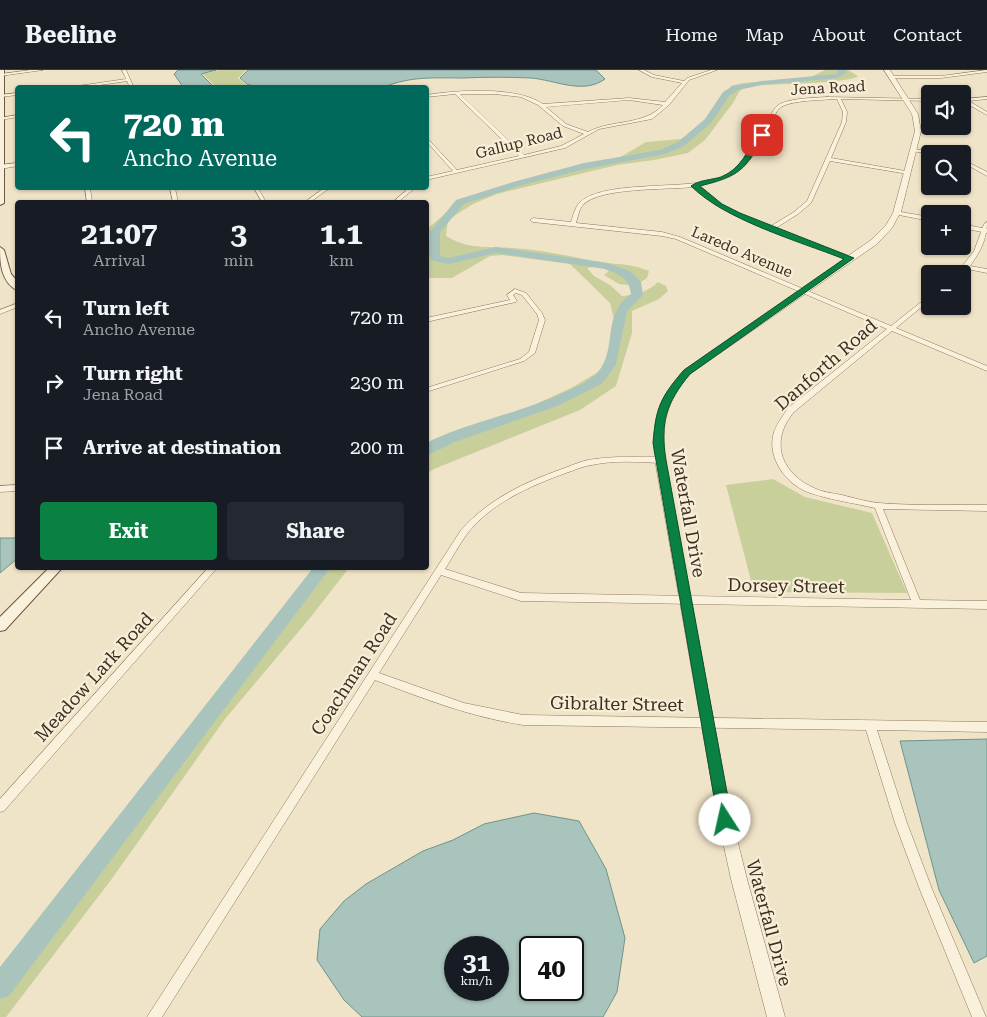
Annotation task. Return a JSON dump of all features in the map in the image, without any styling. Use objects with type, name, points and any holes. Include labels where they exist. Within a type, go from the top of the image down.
[{"type":"main road","points":[[0,203],[1,72]]},
{"type":"main road","points":[[0,250],[7,275],[15,284]]},
{"type":"main road","points":[[0,626],[54,570]]},
{"type":"street","points":[[1,72],[41,70]]},
{"type":"street","points":[[124,70],[130,85]]},
{"type":"street","points":[[641,70],[653,76],[684,82]]},
{"type":"street","name":"Gallup Road","points":[[429,178],[568,145],[587,133],[606,126],[654,116],[684,82],[697,75],[715,70]]},
{"type":"street","points":[[889,73],[940,77],[987,71]]},
{"type":"street","name":"Waterfall Drive","points":[[776,1017],[738,879],[725,820],[660,460],[658,443],[660,415],[665,402],[678,382],[698,363],[882,234],[897,213],[914,150],[918,126],[915,114],[889,73]]},
{"type":"street","points":[[89,85],[127,80]]},
{"type":"street","points":[[0,96],[15,94]]},
{"type":"street","points":[[457,94],[522,156]]},
{"type":"street","points":[[429,96],[515,94],[530,98],[562,123],[587,133]]},
{"type":"street","points":[[971,99],[987,98]]},
{"type":"street","points":[[541,106],[629,99],[666,104]]},
{"type":"street","points":[[772,228],[796,214],[809,202],[845,117],[839,99]]},
{"type":"street","name":"Jena Road","points":[[573,224],[580,206],[591,198],[632,190],[694,186],[724,178],[742,167],[780,105],[796,101],[839,99],[921,100]]},
{"type":"street","points":[[971,104],[987,114]]},
{"type":"street","points":[[0,119],[15,116]]},
{"type":"street","points":[[429,141],[456,172]]},
{"type":"street","points":[[914,150],[921,151]]},
{"type":"street","points":[[828,159],[908,172]]},
{"type":"street","points":[[0,167],[15,164]]},
{"type":"street","points":[[971,165],[987,174]]},
{"type":"street","points":[[694,186],[728,210],[850,258]]},
{"type":"street","points":[[310,200],[323,190]]},
{"type":"street","points":[[397,200],[410,190]]},
{"type":"street","points":[[897,213],[921,217]]},
{"type":"street","name":"Laredo Avenue","points":[[533,220],[670,236],[987,369]]},
{"type":"street","points":[[967,265],[979,248],[986,229],[971,227]]},
{"type":"street","points":[[971,268],[987,272]]},
{"type":"street","points":[[429,319],[514,301],[510,295],[515,291],[524,294],[540,314],[542,320],[532,353],[522,360],[429,389]]},
{"type":"street","name":"Danforth Road","points":[[921,304],[791,410],[780,423],[776,439],[783,467],[795,483],[812,491],[878,506],[987,508]]},
{"type":"street","points":[[0,312],[15,306]]},
{"type":"street","name":"Coachman Road","points":[[154,1017],[439,571],[474,520],[486,509],[510,493],[543,479],[596,461],[660,460]]},
{"type":"street","points":[[0,489],[15,488]]},
{"type":"street","points":[[878,506],[917,604]]},
{"type":"street","name":"Meadow Lark Road","points":[[0,807],[211,570]]},
{"type":"street","name":"Dorsey Street","points":[[439,571],[521,597],[987,605]]},
{"type":"street","name":"Gibralter Street","points":[[373,674],[446,703],[493,716],[549,721],[987,727]]},
{"type":"street","points":[[870,725],[901,823],[926,890],[979,1017]]},
{"type":"green space","points":[[219,70],[246,70],[238,78],[248,85],[214,85],[203,74]]},
{"type":"green space","points":[[825,70],[848,70],[858,76],[839,81],[746,86],[739,92],[705,140],[688,153],[617,165],[497,194],[473,204],[448,220],[446,236],[463,244],[478,247],[537,250],[633,266],[649,271],[647,278],[635,286],[619,284],[604,275],[609,271],[598,266],[587,268],[594,276],[610,285],[622,296],[641,292],[658,282],[666,286],[668,291],[659,299],[632,311],[632,333],[616,386],[580,410],[429,472],[429,442],[505,418],[571,388],[605,368],[617,332],[610,303],[570,264],[502,255],[490,256],[452,278],[429,278],[429,227],[461,200],[481,193],[617,159],[646,142],[681,139],[698,129],[731,86],[743,83],[809,78]]},
{"type":"green space","points":[[773,479],[805,497],[872,513],[907,593],[754,592],[726,485]]},
{"type":"green space","points":[[311,570],[347,570],[310,618],[225,719],[111,880],[6,1017],[0,1017],[0,982]]},
{"type":"water","points":[[178,70],[216,70],[201,74],[212,85],[182,85],[174,74]]},
{"type":"water","points":[[248,70],[596,70],[605,79],[596,84],[578,86],[531,78],[423,78],[389,85],[250,85],[240,78]]},
{"type":"water","points":[[0,538],[15,538],[15,560],[0,573]]},
{"type":"water","points":[[987,739],[987,956],[974,963],[939,890],[900,741]]},
{"type":"water","points":[[534,813],[579,821],[606,869],[625,938],[617,992],[603,1017],[362,1017],[344,1000],[317,960],[320,929],[344,901],[366,884],[423,851],[453,840],[484,824]]},
{"type":"waterway","points":[[429,449],[450,438],[552,403],[596,381],[609,364],[621,311],[625,304],[637,295],[635,282],[626,273],[607,266],[496,250],[449,261],[435,258],[435,232],[460,202],[516,184],[584,166],[662,152],[681,144],[708,121],[726,94],[736,88],[762,83],[838,76],[843,72],[841,70]]},
{"type":"waterway","points":[[0,987],[320,570]]},
{"type":"route","points":[[725,820],[660,460],[658,443],[660,415],[671,392],[687,372],[850,258],[738,215],[719,205],[694,186],[724,178],[737,171],[742,167],[762,135]]}]
